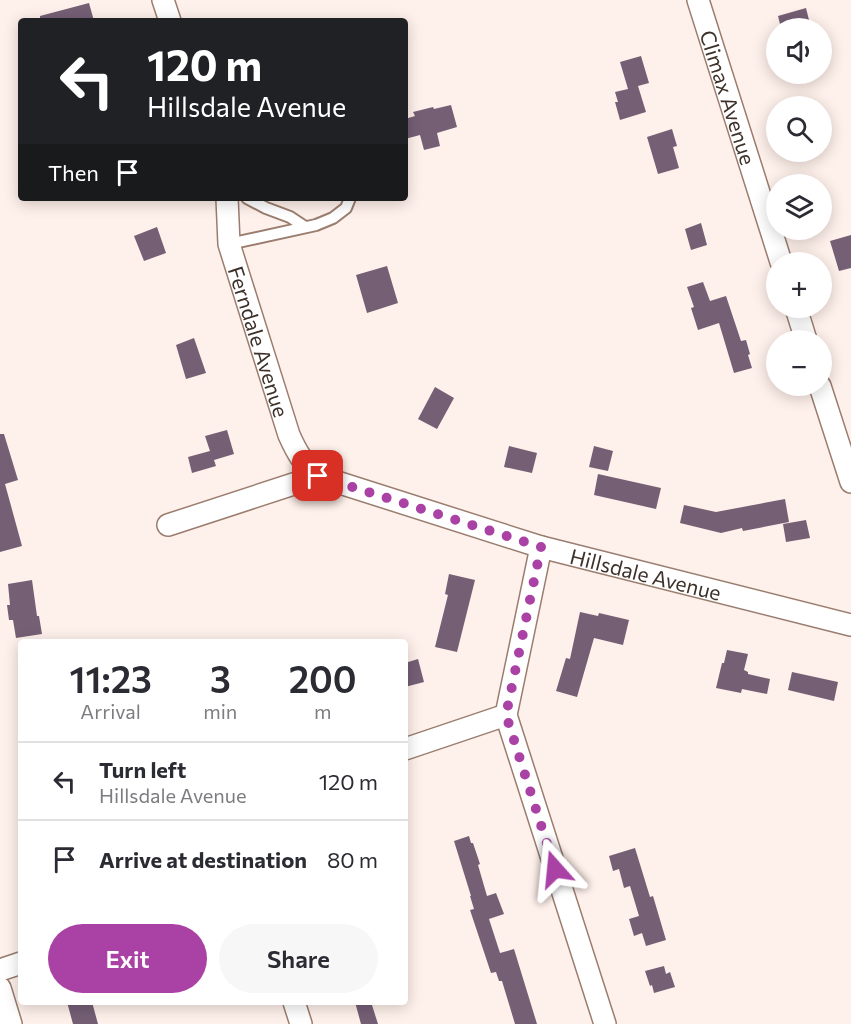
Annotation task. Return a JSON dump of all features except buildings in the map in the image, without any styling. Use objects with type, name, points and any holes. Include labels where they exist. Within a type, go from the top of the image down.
[{"type":"street","points":[[163,0],[169,18]]},
{"type":"street","name":"Climax Avenue","points":[[698,0],[779,252]]},
{"type":"street","name":"Ferndale Avenue","points":[[227,201],[230,244],[289,435],[305,465],[318,476]]},
{"type":"street","points":[[823,396],[851,482]]},
{"type":"street","points":[[168,525],[318,476]]},
{"type":"street","name":"Hillsdale Avenue","points":[[318,476],[541,547],[851,625]]},
{"type":"street","points":[[541,547],[506,715],[605,1024]]},
{"type":"street","points":[[408,747],[506,715]]},
{"type":"street","points":[[0,970],[18,964]]},
{"type":"street","points":[[0,988],[11,1024]]},
{"type":"street","points":[[295,1005],[301,1024]]},
{"type":"lane","points":[[253,201],[290,216],[304,227]]},
{"type":"lane","points":[[230,244],[316,225],[333,218],[346,208],[349,201]]},
{"type":"route","points":[[318,476],[541,547],[506,715],[555,869]]}]
